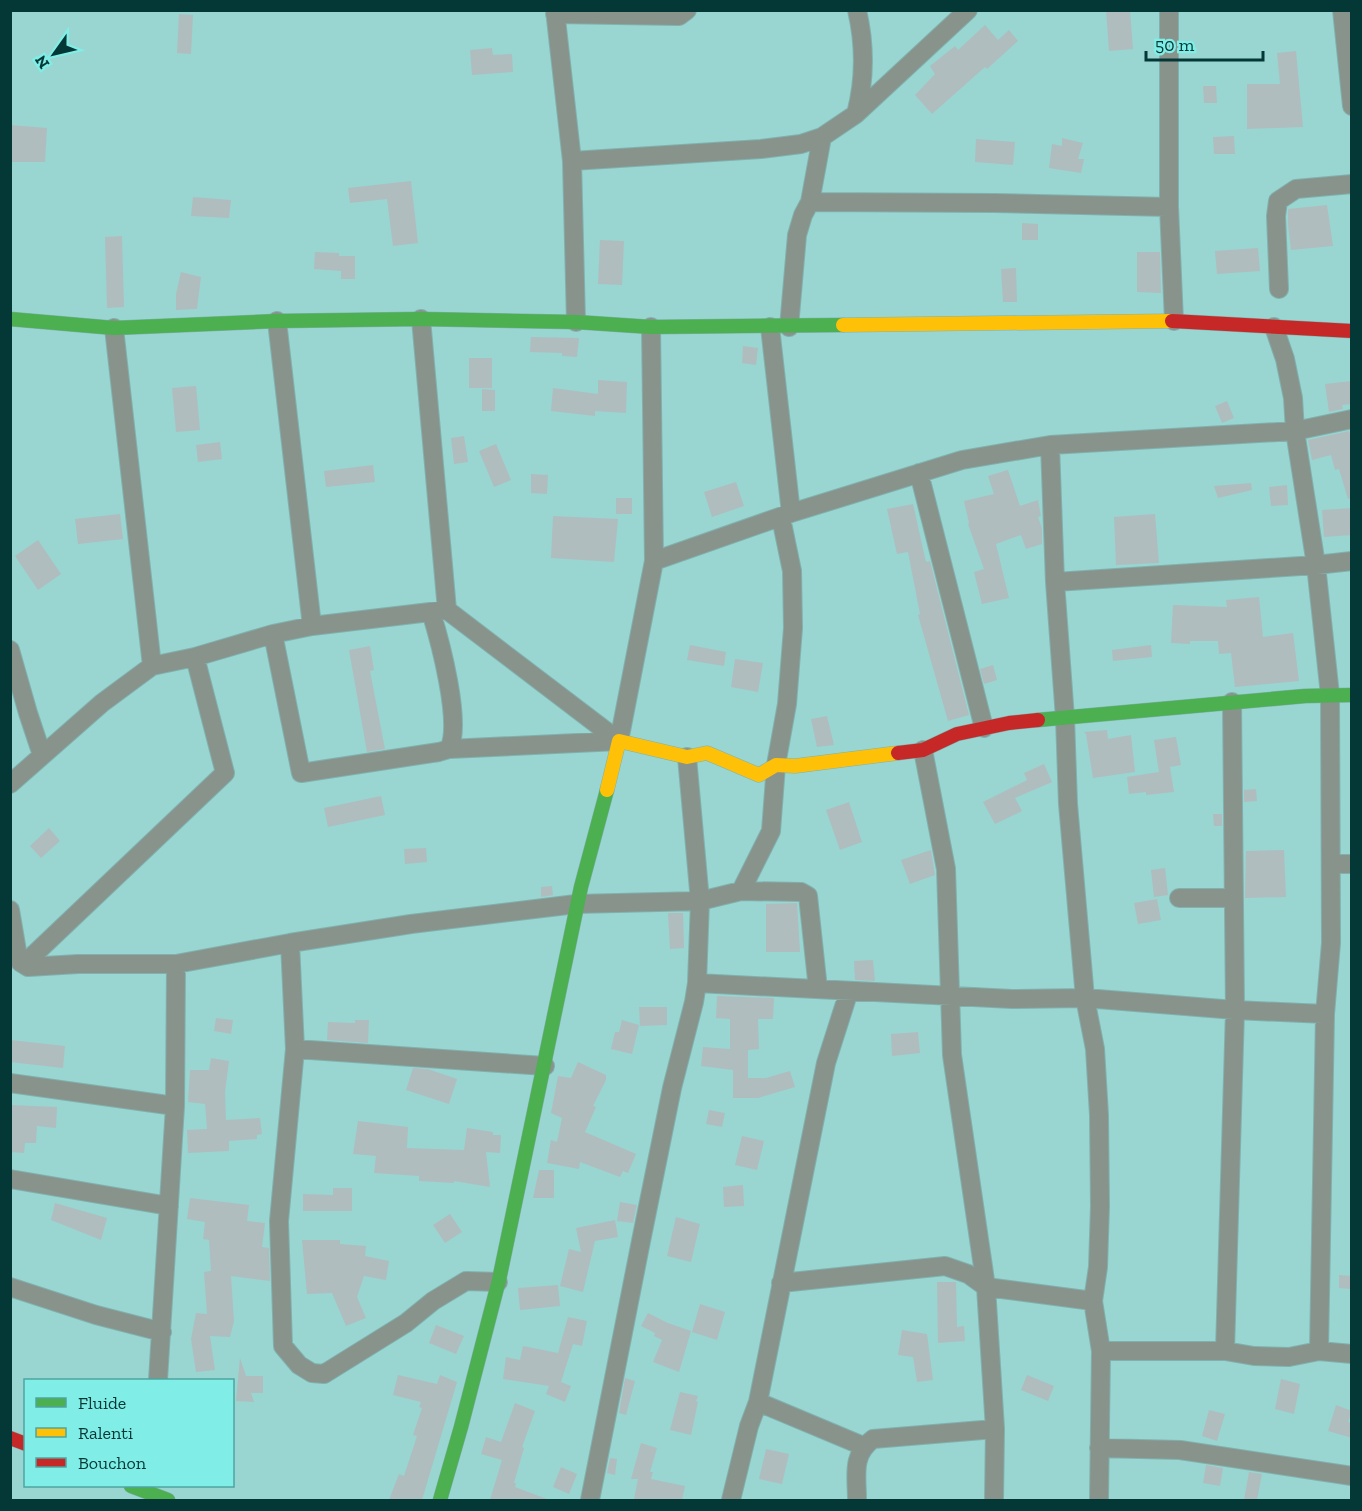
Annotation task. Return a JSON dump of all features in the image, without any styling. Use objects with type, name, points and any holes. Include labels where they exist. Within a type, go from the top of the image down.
[{"type":"street","points":[[576,322],[572,161],[555,12],[679,16],[687,10]]},
{"type":"street","points":[[856,114],[861,94],[863,55],[857,10]]},
{"type":"street","points":[[572,161],[761,149],[801,144],[822,137],[856,114],[968,10]]},
{"type":"street","points":[[1169,10],[1169,207],[1174,321]]},
{"type":"street","points":[[1342,10],[1352,106]]},
{"type":"street","points":[[789,327],[798,226],[810,202],[822,137]]},
{"type":"street","points":[[1279,289],[1276,216],[1278,201],[1296,189],[1352,184]]},
{"type":"street","points":[[810,202],[1169,207]]},
{"type":"street","points":[[10,319],[114,328],[277,321],[421,319],[576,322],[651,327],[1174,321],[1352,331]]},
{"type":"street","points":[[421,319],[439,611],[454,734],[449,749]]},
{"type":"street","points":[[277,321],[312,626]]},
{"type":"street","points":[[440,1500],[477,1368],[498,1281],[545,1066],[576,904],[615,766],[654,561],[651,327]]},
{"type":"street","points":[[741,891],[771,831],[776,765],[787,704],[793,628],[792,571],[770,327]]},
{"type":"street","points":[[1274,327],[1285,359],[1291,388],[1295,430],[1316,565],[1330,696],[1331,943],[1325,1014],[1319,1351]]},
{"type":"street","points":[[114,328],[152,666]]},
{"type":"street","points":[[654,561],[962,460],[1050,445],[1295,430],[1352,419]]},
{"type":"street","points":[[1050,445],[1055,582],[1065,718],[1068,804],[1085,998],[1095,1049],[1099,1115],[1100,1206],[1098,1267],[1093,1301],[1101,1352],[1099,1500]]},
{"type":"street","points":[[919,473],[984,728]]},
{"type":"street","points":[[1055,582],[1352,561]]},
{"type":"street","points":[[10,783],[102,703],[152,666],[312,626],[439,611],[619,741]]},
{"type":"street","points":[[273,634],[301,773],[449,749],[619,741],[687,758],[707,753],[759,775],[776,765],[795,766],[923,750],[957,734],[1009,723],[1232,702],[1352,695]]},
{"type":"street","points":[[10,650],[42,754]]},
{"type":"street","points":[[24,964],[225,773],[195,657]]},
{"type":"street","points":[[1225,1351],[1235,1010],[1232,702]]},
{"type":"street","points":[[923,750],[946,869],[952,1055],[986,1287],[995,1429],[994,1500]]},
{"type":"street","points":[[590,1500],[647,1208],[697,983],[700,901],[687,758]]},
{"type":"street","points":[[1331,864],[1352,864]]},
{"type":"street","points":[[10,910],[16,951],[20,962],[28,967],[78,964],[176,964],[290,942],[411,924],[576,904],[700,901],[741,891],[801,892],[808,896],[818,989]]},
{"type":"street","points":[[1179,898],[1233,898]]},
{"type":"street","points":[[290,942],[295,1049],[279,1221],[283,1346],[299,1365],[312,1373],[324,1374],[406,1323],[433,1301],[466,1281],[498,1281]]},
{"type":"street","points":[[158,1379],[175,1106],[176,964]]},
{"type":"street","points":[[697,983],[1012,999],[1085,998],[1235,1010],[1325,1014]]},
{"type":"street","points":[[730,1500],[758,1402],[826,1063],[849,991]]},
{"type":"street","points":[[295,1049],[545,1066]]},
{"type":"street","points":[[10,1083],[175,1106]]},
{"type":"street","points":[[10,1179],[170,1206]]},
{"type":"street","points":[[781,1283],[945,1266],[968,1274],[986,1287],[1093,1301]]},
{"type":"street","points":[[10,1287],[96,1315],[162,1332]]},
{"type":"street","points":[[1101,1352],[1225,1351],[1254,1356],[1289,1357],[1319,1351],[1352,1354]]},
{"type":"street","points":[[758,1402],[863,1446]]},
{"type":"street","points":[[857,1500],[857,1458],[863,1446],[873,1438],[995,1429]]},
{"type":"street","points":[[1099,1448],[1180,1450],[1352,1476]]},
{"type":"street","points":[[149,1489],[168,1500]]},
{"type":"building","points":[[1106,10],[1130,10],[1133,49],[1109,51]]},
{"type":"building","points":[[179,14],[193,15],[191,54],[177,53]]},
{"type":"building","points":[[985,25],[998,40],[1009,30],[1018,41],[932,114],[915,95],[935,74],[930,66],[955,46],[958,50]]},
{"type":"building","points":[[492,48],[493,55],[512,54],[513,72],[472,75],[470,50]]},
{"type":"building","points":[[1296,51],[1303,127],[1247,129],[1247,84],[1280,84],[1277,53]]},
{"type":"building","points":[[1203,86],[1216,86],[1217,103],[1204,103]]},
{"type":"building","points":[[10,125],[47,128],[45,162],[10,162]]},
{"type":"building","points":[[1234,136],[1235,154],[1214,154],[1213,137]]},
{"type":"building","points":[[1062,138],[1083,143],[1078,159],[1084,159],[1081,173],[1049,168],[1052,144],[1062,146]]},
{"type":"building","points":[[976,139],[1015,142],[1013,165],[975,162]]},
{"type":"building","points":[[411,181],[418,243],[393,246],[387,199],[350,203],[348,188]]},
{"type":"building","points":[[193,197],[231,200],[229,218],[191,216]]},
{"type":"building","points":[[1327,205],[1333,246],[1291,250],[1288,209]]},
{"type":"building","points":[[1022,223],[1038,224],[1038,240],[1022,240]]},
{"type":"building","points":[[122,236],[124,307],[107,308],[105,237]]},
{"type":"building","points":[[600,240],[624,241],[622,285],[598,284]]},
{"type":"building","points":[[1258,248],[1260,271],[1217,274],[1215,251]]},
{"type":"building","points":[[315,252],[355,256],[355,279],[341,279],[341,271],[314,269]]},
{"type":"building","points":[[1137,252],[1160,252],[1161,293],[1137,292]]},
{"type":"building","points":[[1016,268],[1017,302],[1003,302],[1001,269]]},
{"type":"building","points":[[181,272],[201,277],[197,309],[176,310],[176,294]]},
{"type":"building","points":[[531,337],[579,338],[577,357],[562,356],[562,353],[530,352]]},
{"type":"building","points":[[743,346],[758,348],[756,365],[742,363]]},
{"type":"building","points":[[469,358],[492,358],[492,388],[469,388]]},
{"type":"building","points":[[598,380],[627,382],[626,413],[595,411],[595,416],[551,411],[553,388],[598,394]]},
{"type":"building","points":[[1352,381],[1352,404],[1342,405],[1343,409],[1329,412],[1325,384]]},
{"type":"building","points":[[196,386],[200,430],[176,432],[172,388]]},
{"type":"building","points":[[482,389],[495,390],[495,411],[482,411]]},
{"type":"building","points":[[1227,401],[1234,418],[1222,423],[1215,406]]},
{"type":"building","points":[[1349,431],[1352,440],[1352,498],[1348,499],[1339,469],[1335,470],[1331,455],[1312,460],[1308,440]]},
{"type":"building","points":[[464,436],[468,462],[454,464],[451,438]]},
{"type":"building","points":[[220,442],[222,459],[198,462],[196,445]]},
{"type":"building","points":[[496,444],[511,480],[494,487],[479,451]]},
{"type":"building","points":[[373,465],[375,482],[326,487],[324,471]]},
{"type":"building","points":[[1008,470],[1020,506],[1038,500],[1042,544],[1026,549],[1021,535],[996,544],[1009,598],[982,604],[974,572],[984,569],[968,524],[964,501],[994,494],[988,476]]},
{"type":"building","points":[[531,474],[548,475],[547,494],[531,493]]},
{"type":"building","points":[[736,482],[744,506],[712,517],[704,492]]},
{"type":"building","points":[[1251,483],[1252,490],[1218,498],[1214,486]]},
{"type":"building","points":[[1287,485],[1288,505],[1271,506],[1269,487]]},
{"type":"building","points":[[616,498],[632,498],[632,514],[616,514]]},
{"type":"building","points":[[913,504],[926,562],[930,561],[969,715],[948,721],[918,615],[920,614],[908,552],[897,554],[887,509]]},
{"type":"building","points":[[1352,508],[1352,535],[1324,537],[1322,510]]},
{"type":"building","points":[[120,514],[123,539],[78,544],[75,519]]},
{"type":"building","points":[[1155,514],[1159,563],[1116,565],[1114,517]]},
{"type":"building","points":[[553,516],[618,519],[614,562],[551,558]]},
{"type":"building","points":[[38,540],[61,574],[38,590],[15,556]]},
{"type":"building","points":[[1259,597],[1263,637],[1293,633],[1299,681],[1235,687],[1231,653],[1219,654],[1218,641],[1190,641],[1190,644],[1171,643],[1173,605],[1227,607],[1226,600]]},
{"type":"building","points":[[690,645],[726,652],[724,666],[687,660]]},
{"type":"building","points":[[1151,645],[1152,657],[1113,661],[1112,650]]},
{"type":"building","points":[[370,646],[374,670],[370,671],[385,749],[367,752],[349,650]]},
{"type":"building","points":[[735,659],[763,663],[758,692],[731,687]]},
{"type":"building","points":[[993,665],[997,680],[984,684],[980,669]]},
{"type":"building","points":[[827,716],[834,745],[817,747],[811,719]]},
{"type":"building","points":[[1107,730],[1108,739],[1131,735],[1135,772],[1093,778],[1084,732]]},
{"type":"building","points":[[1176,737],[1181,765],[1170,767],[1174,792],[1129,794],[1127,777],[1159,772],[1154,740]]},
{"type":"building","points":[[1044,764],[1052,782],[1015,798],[1022,811],[995,824],[983,802],[1027,780],[1024,773]]},
{"type":"building","points":[[1256,789],[1257,801],[1244,802],[1244,790]]},
{"type":"building","points":[[381,796],[385,815],[328,827],[324,808]]},
{"type":"building","points":[[849,802],[862,842],[840,850],[826,810]]},
{"type":"building","points":[[1213,814],[1222,814],[1222,826],[1214,826]]},
{"type":"building","points":[[49,828],[60,841],[41,858],[30,846]]},
{"type":"building","points":[[426,848],[427,862],[405,864],[404,849]]},
{"type":"building","points":[[931,850],[935,875],[910,884],[901,860]]},
{"type":"building","points":[[1284,850],[1286,897],[1245,898],[1246,851]]},
{"type":"building","points":[[1165,868],[1168,895],[1154,897],[1151,870]]},
{"type":"building","points":[[552,886],[553,895],[541,897],[541,887]]},
{"type":"building","points":[[1157,899],[1161,920],[1138,924],[1134,903]]},
{"type":"building","points":[[797,903],[800,952],[766,952],[766,904]]},
{"type":"building","points":[[668,913],[683,913],[684,948],[670,949]]},
{"type":"building","points":[[873,960],[875,981],[855,980],[854,961]]},
{"type":"building","points":[[717,996],[774,998],[773,1019],[758,1019],[759,1049],[748,1050],[748,1078],[766,1078],[790,1071],[795,1087],[758,1098],[733,1098],[733,1070],[701,1066],[703,1047],[730,1049],[730,1019],[716,1018]]},
{"type":"building","points":[[639,1007],[667,1007],[667,1025],[640,1026]]},
{"type":"building","points":[[216,1018],[233,1020],[231,1034],[214,1031]]},
{"type":"building","points":[[355,1020],[369,1020],[368,1043],[327,1040],[328,1022],[355,1023]]},
{"type":"building","points":[[622,1020],[639,1025],[632,1054],[611,1049],[615,1032],[619,1032]]},
{"type":"building","points":[[918,1032],[920,1053],[892,1056],[891,1034]]},
{"type":"building","points":[[10,1040],[65,1046],[63,1068],[10,1062]]},
{"type":"building","points":[[211,1058],[229,1061],[225,1092],[226,1120],[260,1118],[262,1134],[257,1135],[257,1139],[229,1141],[229,1151],[188,1153],[187,1130],[207,1129],[205,1104],[188,1102],[190,1070],[209,1070]]},
{"type":"building","points":[[578,1062],[606,1075],[585,1132],[636,1154],[628,1173],[623,1171],[620,1177],[580,1162],[579,1169],[547,1163],[551,1140],[557,1142],[562,1118],[551,1113],[558,1076],[571,1078]]},
{"type":"building","points":[[413,1068],[428,1069],[457,1079],[449,1104],[406,1090]]},
{"type":"building","points":[[10,1105],[57,1107],[56,1128],[37,1126],[36,1143],[25,1143],[24,1153],[10,1152]]},
{"type":"building","points":[[709,1110],[725,1113],[722,1127],[706,1124]]},
{"type":"building","points":[[358,1121],[408,1127],[407,1148],[464,1150],[467,1128],[501,1135],[500,1153],[486,1152],[490,1187],[454,1181],[454,1183],[419,1181],[419,1176],[374,1173],[376,1156],[353,1154]]},
{"type":"building","points":[[742,1136],[764,1141],[757,1170],[735,1165]]},
{"type":"building","points":[[539,1170],[554,1170],[554,1198],[533,1198]]},
{"type":"building","points":[[743,1185],[744,1206],[724,1207],[723,1187]]},
{"type":"building","points":[[333,1188],[352,1188],[352,1211],[303,1211],[303,1194],[333,1195]]},
{"type":"building","points":[[190,1198],[249,1205],[247,1221],[265,1223],[262,1247],[269,1248],[270,1281],[231,1276],[234,1321],[230,1337],[210,1336],[215,1370],[196,1372],[191,1339],[196,1313],[207,1314],[204,1272],[211,1271],[209,1240],[203,1239],[205,1222],[187,1219]]},
{"type":"building","points":[[620,1202],[637,1205],[633,1223],[617,1221]]},
{"type":"building","points":[[55,1203],[107,1218],[101,1240],[51,1220]]},
{"type":"building","points":[[450,1214],[462,1232],[445,1243],[433,1225]]},
{"type":"building","points":[[676,1217],[700,1224],[691,1262],[667,1256]]},
{"type":"building","points":[[615,1220],[618,1237],[595,1241],[583,1292],[560,1286],[569,1249],[581,1252],[576,1228]]},
{"type":"building","points":[[302,1240],[340,1240],[340,1244],[366,1246],[365,1256],[389,1261],[386,1280],[364,1276],[357,1297],[366,1318],[346,1326],[332,1293],[307,1294]]},
{"type":"building","points":[[1339,1275],[1352,1276],[1351,1289],[1339,1288]]},
{"type":"building","points":[[937,1282],[956,1282],[957,1327],[964,1326],[965,1341],[938,1343]]},
{"type":"building","points":[[558,1285],[560,1306],[520,1310],[518,1288]]},
{"type":"building","points":[[700,1304],[725,1312],[717,1340],[692,1332]]},
{"type":"building","points":[[648,1313],[691,1331],[679,1372],[653,1362],[662,1340],[654,1336],[655,1333],[641,1326]]},
{"type":"building","points":[[568,1317],[587,1321],[582,1346],[573,1344],[561,1382],[571,1386],[565,1402],[546,1394],[549,1386],[503,1379],[506,1357],[520,1360],[523,1346],[558,1353]]},
{"type":"building","points":[[436,1325],[464,1336],[456,1354],[429,1343]]},
{"type":"building","points":[[902,1330],[927,1334],[933,1380],[917,1382],[913,1357],[898,1355]]},
{"type":"building","points":[[240,1358],[246,1376],[263,1376],[263,1393],[251,1393],[254,1402],[236,1401]]},
{"type":"building","points":[[398,1375],[437,1384],[440,1375],[457,1382],[422,1500],[389,1500],[399,1474],[404,1476],[417,1436],[413,1435],[422,1408],[419,1407],[421,1402],[393,1395]]},
{"type":"building","points":[[1027,1375],[1054,1386],[1048,1401],[1021,1390]]},
{"type":"building","points":[[625,1378],[635,1381],[626,1415],[619,1413]]},
{"type":"building","points":[[1281,1379],[1300,1384],[1294,1414],[1275,1409]]},
{"type":"building","points":[[680,1392],[698,1396],[691,1435],[670,1430]]},
{"type":"building","points":[[515,1403],[535,1411],[522,1447],[524,1448],[514,1483],[516,1483],[515,1487],[546,1500],[490,1500],[502,1460],[481,1454],[486,1437],[501,1442]]},
{"type":"building","points":[[1336,1405],[1352,1411],[1348,1422],[1352,1423],[1352,1438],[1328,1431]]},
{"type":"building","points":[[1209,1410],[1225,1414],[1217,1441],[1202,1436]]},
{"type":"building","points":[[641,1443],[657,1448],[650,1472],[653,1472],[651,1479],[685,1486],[682,1500],[634,1499],[638,1479],[631,1479]]},
{"type":"building","points":[[766,1449],[789,1454],[782,1484],[759,1479]]},
{"type":"building","points":[[610,1458],[617,1459],[615,1475],[607,1473]]},
{"type":"building","points":[[1206,1465],[1223,1468],[1220,1486],[1203,1483]]},
{"type":"building","points":[[561,1467],[577,1474],[569,1494],[553,1487]]},
{"type":"building","points":[[1249,1472],[1262,1474],[1257,1500],[1244,1500]]},
{"type":"traffic: fast","points":[[10,319],[114,328],[277,321],[421,319],[576,322],[651,327],[843,325]]},
{"type":"traffic: fast","points":[[1038,720],[1305,696],[1352,695]]},
{"type":"traffic: fast","points":[[440,1500],[499,1280],[581,887],[607,790]]},
{"type":"traffic: fast","points":[[134,1487],[168,1500]]},
{"type":"traffic: slow","points":[[843,325],[1172,321]]},
{"type":"traffic: slow","points":[[607,790],[619,741],[687,757],[707,753],[759,775],[776,765],[795,766],[898,753]]},
{"type":"traffic: jam","points":[[1172,321],[1352,331]]},
{"type":"traffic: jam","points":[[898,753],[923,750],[957,734],[1009,723],[1038,720]]},
{"type":"traffic: jam","points":[[10,1438],[24,1443]]}]
